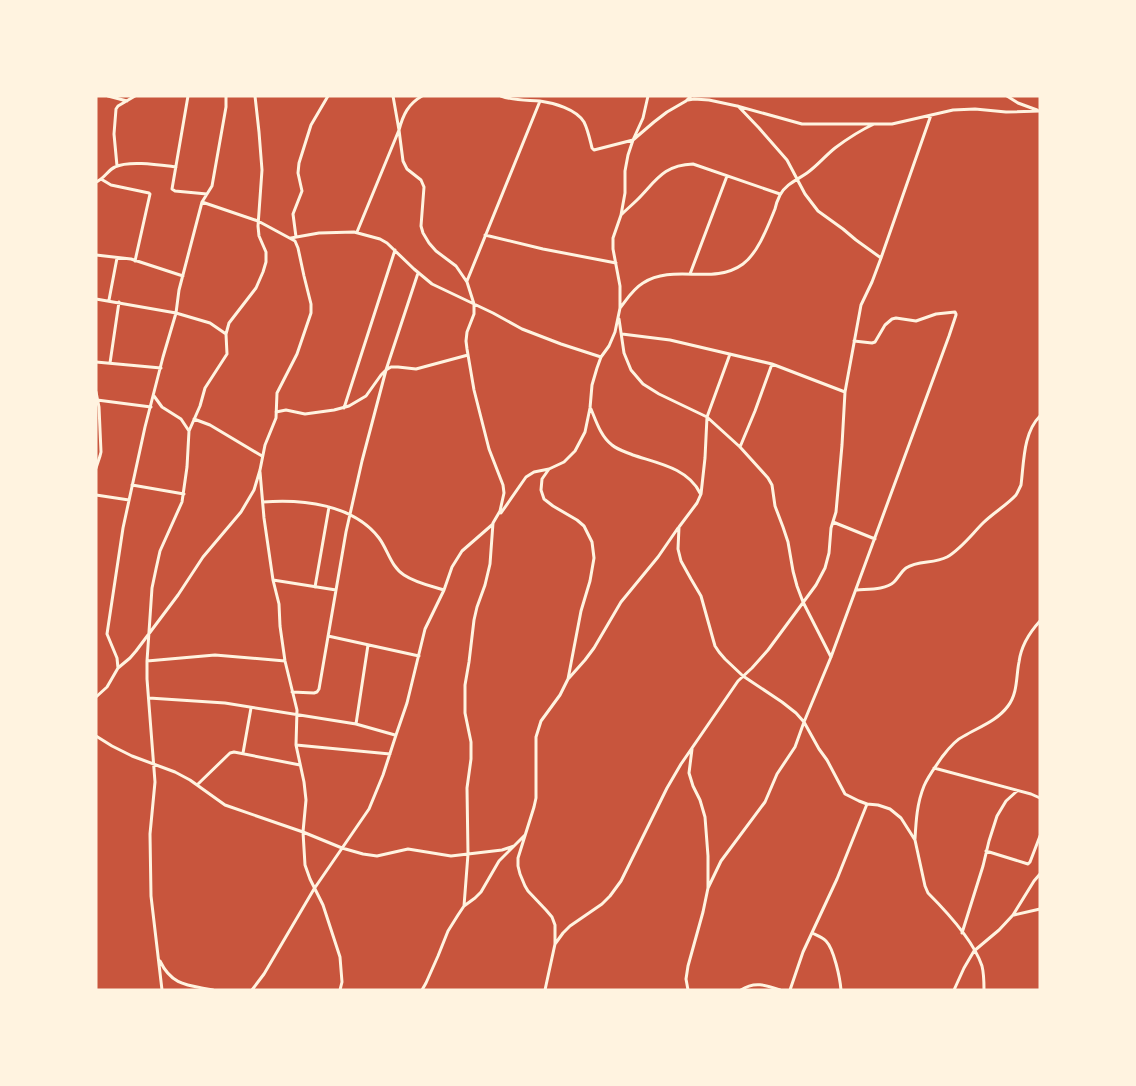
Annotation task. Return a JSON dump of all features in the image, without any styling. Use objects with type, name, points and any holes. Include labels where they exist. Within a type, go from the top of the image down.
[{"type":"street","points":[[108,96],[127,101]]},
{"type":"street","points":[[117,166],[114,134],[116,111],[118,106],[135,96]]},
{"type":"street","points":[[188,96],[172,188],[173,191],[207,194]]},
{"type":"street","points":[[118,668],[117,658],[107,634],[123,528],[160,368],[176,313],[178,295],[202,202],[212,186],[226,107],[226,96]]},
{"type":"street","points":[[162,990],[151,896],[150,834],[155,782],[147,661],[152,588],[160,551],[184,494],[189,431],[200,406],[205,388],[227,354],[226,334],[229,323],[256,288],[266,265],[266,252],[259,236],[258,222],[262,170],[255,96]]},
{"type":"street","points":[[296,237],[293,216],[302,191],[298,173],[299,163],[311,126],[328,96]]},
{"type":"street","points":[[393,96],[403,162],[407,169],[421,180],[424,187],[421,226],[423,232],[436,251],[456,266],[467,282],[474,304],[474,314],[467,332],[468,355],[474,390],[489,449],[503,485],[504,493],[500,511],[494,523],[490,564],[474,620],[464,685],[465,713],[471,742],[467,788],[468,854],[464,906]]},
{"type":"street","points":[[357,232],[405,112],[411,104],[422,96]]},
{"type":"street","points":[[501,96],[514,100],[540,101],[570,110],[579,116],[585,124],[593,150],[634,140],[667,112],[691,96]]},
{"type":"street","points":[[252,990],[264,974],[314,889],[369,809],[407,703],[425,629],[444,590],[456,558],[494,523],[526,477],[534,472],[549,469],[564,462],[575,451],[585,432],[592,385],[601,357],[609,346],[619,317],[620,286],[613,249],[613,238],[621,214],[625,193],[625,170],[628,155],[643,118],[648,96]]},
{"type":"street","points":[[1007,96],[1018,103],[1040,111]]},
{"type":"street","points":[[686,101],[694,99],[709,100],[802,124],[892,124],[953,110],[1040,111]]},
{"type":"street","points":[[467,282],[540,101]]},
{"type":"street","points":[[737,106],[787,160],[818,211],[882,258]]},
{"type":"street","points":[[554,944],[570,926],[602,904],[610,896],[621,880],[667,788],[692,748],[728,695],[768,650],[816,585],[824,568],[829,554],[831,528],[836,512],[845,392],[862,305],[882,258],[931,114]]},
{"type":"street","points":[[620,308],[632,291],[644,282],[672,274],[710,275],[726,273],[743,264],[756,250],[766,232],[780,194],[790,183],[807,173],[836,147],[876,123]]},
{"type":"street","points":[[96,182],[117,166],[141,163],[176,167]]},
{"type":"street","points":[[621,214],[637,200],[658,176],[684,165],[693,164],[780,194]]},
{"type":"street","points":[[690,274],[727,176]]},
{"type":"street","points":[[101,179],[111,184],[150,194],[135,261]]},
{"type":"street","points":[[96,697],[107,687],[118,668],[130,658],[178,596],[203,557],[241,512],[254,490],[265,445],[274,422],[277,393],[297,354],[311,310],[298,248],[295,242],[258,222],[202,202]]},
{"type":"street","points":[[290,239],[319,233],[357,232],[380,239],[387,243],[432,284],[522,329],[601,357]]},
{"type":"street","points":[[485,235],[543,249],[616,263]]},
{"type":"street","points":[[344,408],[395,250]]},
{"type":"street","points":[[96,255],[135,261],[183,276]]},
{"type":"street","points":[[109,300],[118,258]]},
{"type":"street","points":[[292,692],[317,692],[319,689],[350,514],[362,460],[386,370],[418,273]]},
{"type":"street","points":[[96,298],[176,313],[210,323],[226,334]]},
{"type":"street","points":[[110,364],[119,302]]},
{"type":"street","points":[[708,888],[721,861],[765,802],[781,768],[795,747],[857,590],[956,314],[955,312],[936,314],[916,321],[892,319],[885,325],[875,342],[854,341]]},
{"type":"street","points":[[619,317],[624,353],[631,370],[643,384],[659,394],[707,416],[768,478],[772,485],[774,506],[788,542],[793,571],[803,602],[831,657]]},
{"type":"street","points":[[622,334],[670,340],[772,364],[845,392]]},
{"type":"street","points":[[545,990],[554,944],[555,925],[552,917],[528,891],[520,874],[518,858],[536,798],[536,737],[538,730],[541,721],[568,679],[586,660],[621,602],[658,557],[697,503],[701,494],[707,416],[730,354]]},
{"type":"street","points":[[276,412],[286,410],[305,414],[344,408],[366,396],[386,370],[398,367],[416,369],[468,355]]},
{"type":"street","points":[[96,362],[160,368]]},
{"type":"street","points":[[740,448],[772,364]]},
{"type":"street","points":[[96,392],[101,452],[96,468]]},
{"type":"street","points":[[154,395],[162,407],[181,419],[189,431]]},
{"type":"street","points":[[98,400],[151,407]]},
{"type":"street","points":[[590,408],[606,440],[612,445],[628,453],[665,465],[691,478],[701,494]]},
{"type":"street","points":[[857,590],[888,586],[893,583],[901,572],[912,565],[938,561],[949,556],[984,522],[1012,499],[1019,491],[1030,431],[1040,416]]},
{"type":"street","points":[[194,419],[210,425],[262,456]]},
{"type":"street","points":[[549,469],[542,479],[541,490],[544,499],[584,526],[594,550],[593,567],[581,611],[568,679]]},
{"type":"street","points":[[260,470],[273,580],[279,604],[284,661],[297,715],[296,745],[306,800],[302,832],[305,865],[314,889],[323,905],[340,957],[342,982],[340,990]]},
{"type":"street","points":[[132,486],[184,494]]},
{"type":"street","points":[[96,495],[129,500]]},
{"type":"street","points":[[263,502],[290,500],[318,504],[350,514],[370,527],[379,538],[395,567],[404,575],[444,590]]},
{"type":"street","points":[[315,587],[329,507]]},
{"type":"street","points":[[833,522],[875,539]]},
{"type":"street","points":[[679,527],[678,549],[681,561],[702,596],[715,646],[725,659],[743,676],[782,702],[804,722],[845,794],[867,804],[885,806],[896,813],[915,840]]},
{"type":"street","points":[[273,580],[336,590]]},
{"type":"street","points":[[984,990],[982,966],[974,951],[962,933],[928,893],[925,886],[915,840],[916,821],[924,784],[949,748],[961,737],[991,722],[1008,707],[1016,688],[1022,648],[1031,632],[1040,622]]},
{"type":"street","points":[[328,636],[419,656]]},
{"type":"street","points":[[356,724],[368,645]]},
{"type":"street","points":[[147,661],[215,655],[284,661]]},
{"type":"street","points":[[149,698],[225,703],[356,724],[396,735]]},
{"type":"street","points":[[243,753],[252,708]]},
{"type":"street","points":[[96,736],[132,756],[175,772],[198,785],[225,805],[363,854],[377,856],[408,849],[451,856],[502,850],[514,846]]},
{"type":"street","points":[[296,745],[390,754]]},
{"type":"street","points":[[688,990],[686,979],[688,966],[708,888],[705,817],[689,773],[692,748]]},
{"type":"street","points":[[198,785],[230,753],[234,752],[300,765]]},
{"type":"street","points":[[934,768],[1040,798]]},
{"type":"street","points":[[962,933],[997,816],[1006,801],[1017,790]]},
{"type":"street","points":[[790,990],[799,961],[837,879],[867,804]]},
{"type":"street","points":[[422,990],[448,931],[464,906],[475,898],[499,861],[526,834]]},
{"type":"street","points":[[986,851],[1028,864],[1040,836]]},
{"type":"street","points":[[954,990],[974,951],[1012,915],[1040,874]]},
{"type":"street","points":[[1012,915],[1040,909]]},
{"type":"street","points":[[812,933],[826,941],[831,949],[841,990]]},
{"type":"street","points":[[159,958],[165,970],[175,980],[183,984],[213,990]]},
{"type":"street","points":[[741,990],[757,984],[780,990]]}]
